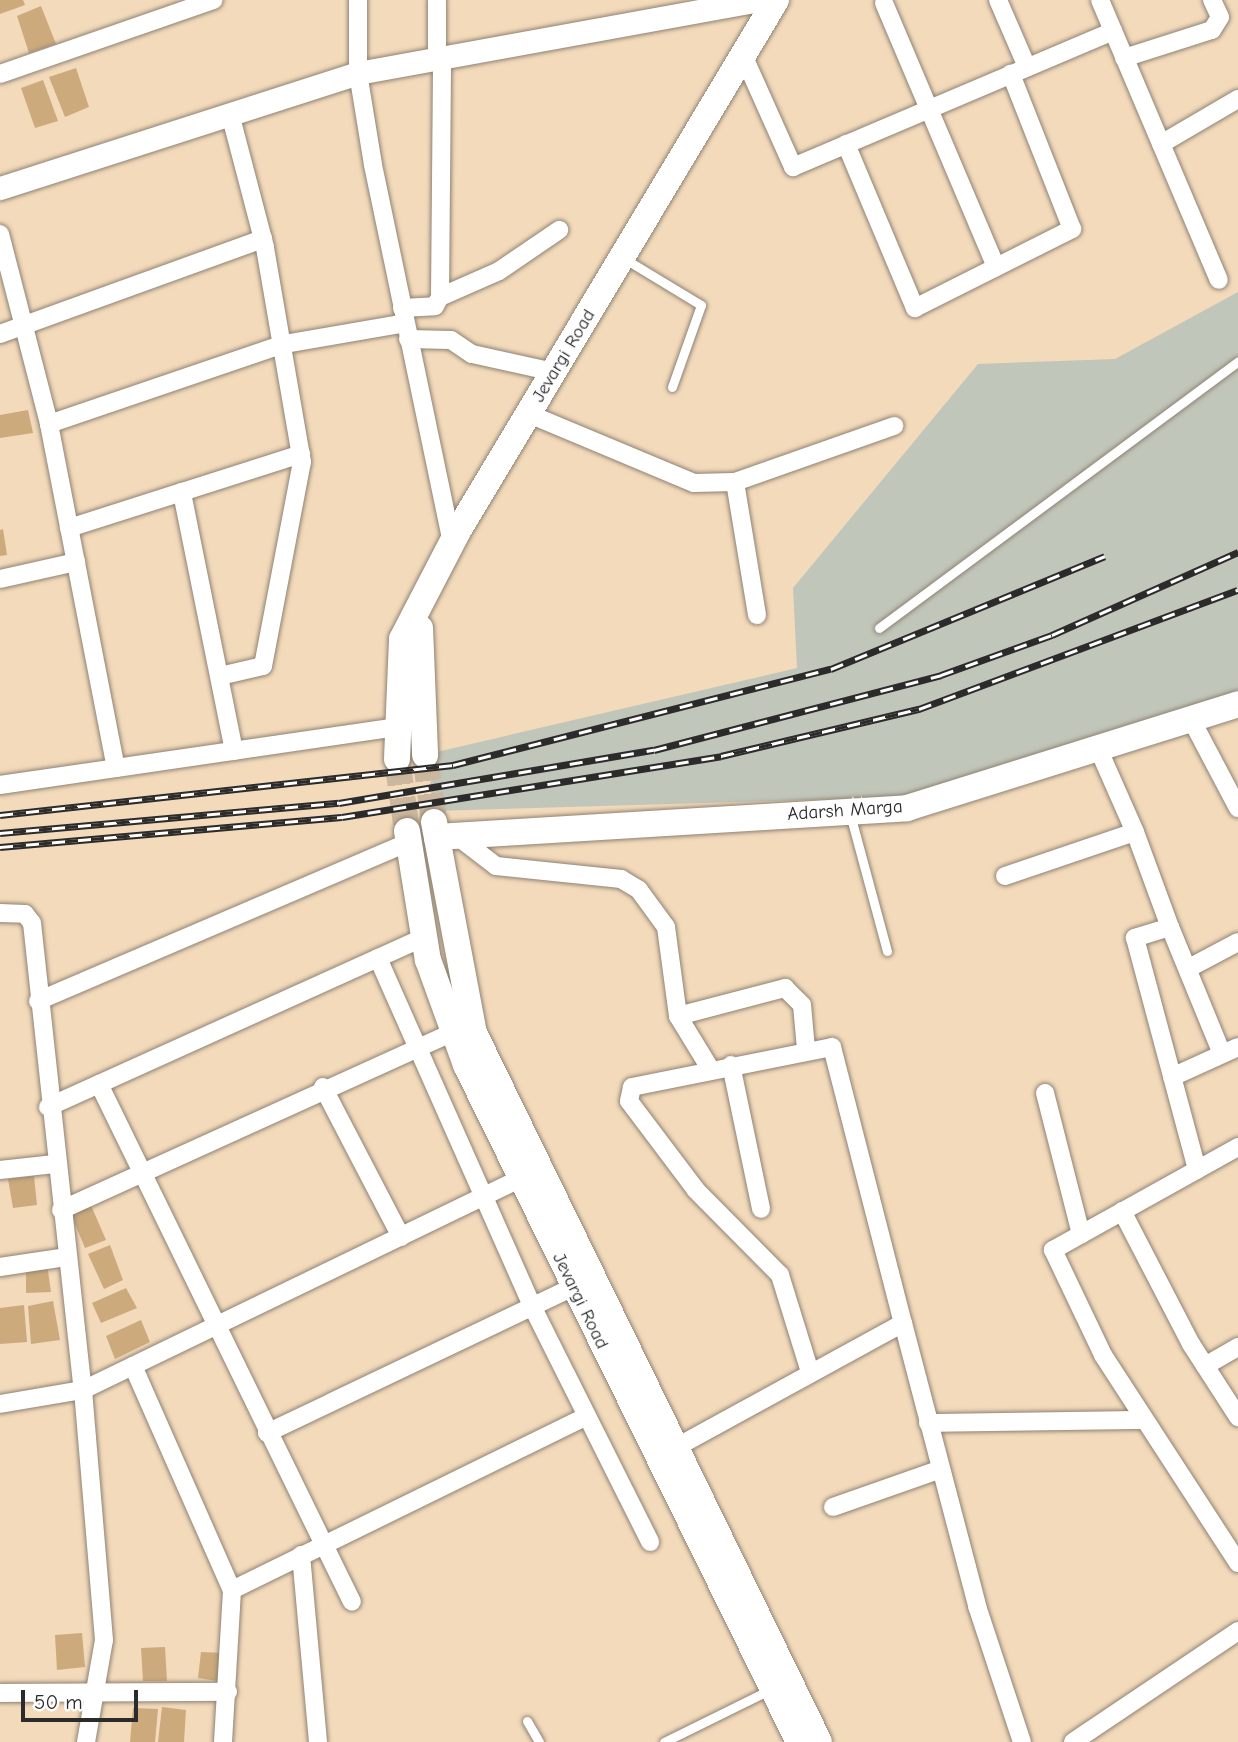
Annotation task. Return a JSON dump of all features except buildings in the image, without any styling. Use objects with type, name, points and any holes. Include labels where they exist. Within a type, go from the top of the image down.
[{"type":"main road","name":"Jevargi Road","points":[[397,758],[402,639],[452,542],[776,0]]},
{"type":"main road","points":[[421,605],[425,755]]},
{"type":"main road","name":"Adarsh Marga","points":[[443,832],[907,808],[1238,704]]},
{"type":"main road","points":[[443,832],[462,1029],[819,1742]]},
{"type":"main road","name":"Jevargi Road","points":[[407,837],[424,937],[520,1179],[799,1742]]},
{"type":"street","points":[[0,74],[214,0]]},
{"type":"street","points":[[358,0],[358,73],[405,323],[452,542]]},
{"type":"street","points":[[49,424],[284,344],[405,323],[435,306],[440,297],[440,60],[437,0]]},
{"type":"street","points":[[0,188],[358,73],[759,0]]},
{"type":"street","points":[[846,144],[915,308],[1072,229],[1019,71],[999,0]]},
{"type":"street","points":[[1100,0],[1219,280]]},
{"type":"street","points":[[1125,58],[1212,30],[1220,17],[1212,0]]},
{"type":"street","points":[[884,3],[932,108],[996,267]]},
{"type":"street","points":[[743,55],[793,167],[1113,31]]},
{"type":"street","points":[[1161,144],[1238,99]]},
{"type":"street","points":[[220,676],[263,666],[301,454],[284,344],[263,239],[230,114]]},
{"type":"street","points":[[440,297],[499,271],[559,230]]},
{"type":"street","points":[[0,234],[49,424],[116,768]]},
{"type":"street","points":[[0,334],[263,239]]},
{"type":"street","points":[[405,323],[451,340],[472,354],[554,372]]},
{"type":"street","points":[[529,414],[694,483],[735,482],[894,425]]},
{"type":"street","points":[[69,528],[301,454]]},
{"type":"street","points":[[735,482],[757,615]]},
{"type":"street","points":[[181,492],[234,751]]},
{"type":"street","points":[[0,579],[76,562]]},
{"type":"street","points":[[1191,719],[1238,808]]},
{"type":"street","points":[[0,785],[398,727]]},
{"type":"street","points":[[1098,748],[1135,832],[1170,927],[1230,1051],[1172,1077]]},
{"type":"street","points":[[443,832],[496,866],[630,882],[666,927],[678,1016],[711,1070]]},
{"type":"street","points":[[1005,876],[1135,832]]},
{"type":"street","points":[[38,1001],[407,837]]},
{"type":"street","points":[[0,913],[25,914],[32,923],[48,1107],[83,1390],[104,1640],[98,1693],[86,1742]]},
{"type":"street","points":[[1170,927],[1135,938],[1197,1170]]},
{"type":"street","points":[[48,1107],[424,937]]},
{"type":"street","points":[[1189,968],[1238,942]]},
{"type":"street","points":[[378,958],[414,1049],[481,1197],[532,1306],[650,1542]]},
{"type":"street","points":[[678,1016],[785,988],[802,1005],[806,1049]]},
{"type":"street","points":[[61,1210],[323,1087],[462,1029]]},
{"type":"street","points":[[810,1372],[780,1275],[696,1190],[626,1094],[638,1085],[806,1049],[832,1047],[840,1060],[941,1469],[1023,1742]]},
{"type":"street","points":[[731,1065],[761,1209]]},
{"type":"street","points":[[99,1084],[214,1328],[352,1602]]},
{"type":"street","points":[[323,1087],[401,1237]]},
{"type":"street","points":[[1045,1093],[1081,1234]]},
{"type":"street","points":[[1238,1147],[1053,1250],[1102,1355],[1238,1563]]},
{"type":"street","points":[[0,1170],[55,1164]]},
{"type":"street","points":[[0,1404],[83,1390],[520,1179]]},
{"type":"street","points":[[1122,1211],[1205,1366],[1238,1417]]},
{"type":"street","points":[[0,1266],[67,1257]]},
{"type":"street","points":[[267,1433],[573,1287]]},
{"type":"street","points":[[673,1449],[903,1323]]},
{"type":"street","points":[[1205,1366],[1238,1347]]},
{"type":"street","points":[[133,1366],[232,1590],[223,1742]]},
{"type":"street","points":[[232,1590],[587,1416]]},
{"type":"street","points":[[929,1423],[1144,1420]]},
{"type":"street","points":[[833,1507],[941,1469]]},
{"type":"street","points":[[301,1555],[318,1742]]},
{"type":"street","points":[[1073,1742],[1238,1631]]},
{"type":"street","points":[[0,1693],[228,1692]]},
{"type":"lane","points":[[622,257],[701,305],[672,387]]},
{"type":"lane","points":[[879,628],[1238,361]]},
{"type":"lane","points":[[850,811],[887,951]]},
{"type":"lane","points":[[664,1742],[771,1689]]},
{"type":"lane","points":[[527,1721],[539,1742]]},
{"type":"shaded area","points":[[1238,292],[1238,692],[907,797],[433,811],[428,754],[797,668],[793,588],[978,364],[1115,359]]},
{"type":"tunnel","points":[[425,755],[434,822]]},
{"type":"tunnel","points":[[397,759],[407,831]]},
{"type":"railway","points":[[0,833],[339,803],[654,750],[941,675],[1052,635],[1238,552]]},
{"type":"railway","points":[[0,815],[453,765],[831,669],[1105,556]]},
{"type":"railway","points":[[0,847],[342,817],[721,756],[919,709],[1238,590]]}]
